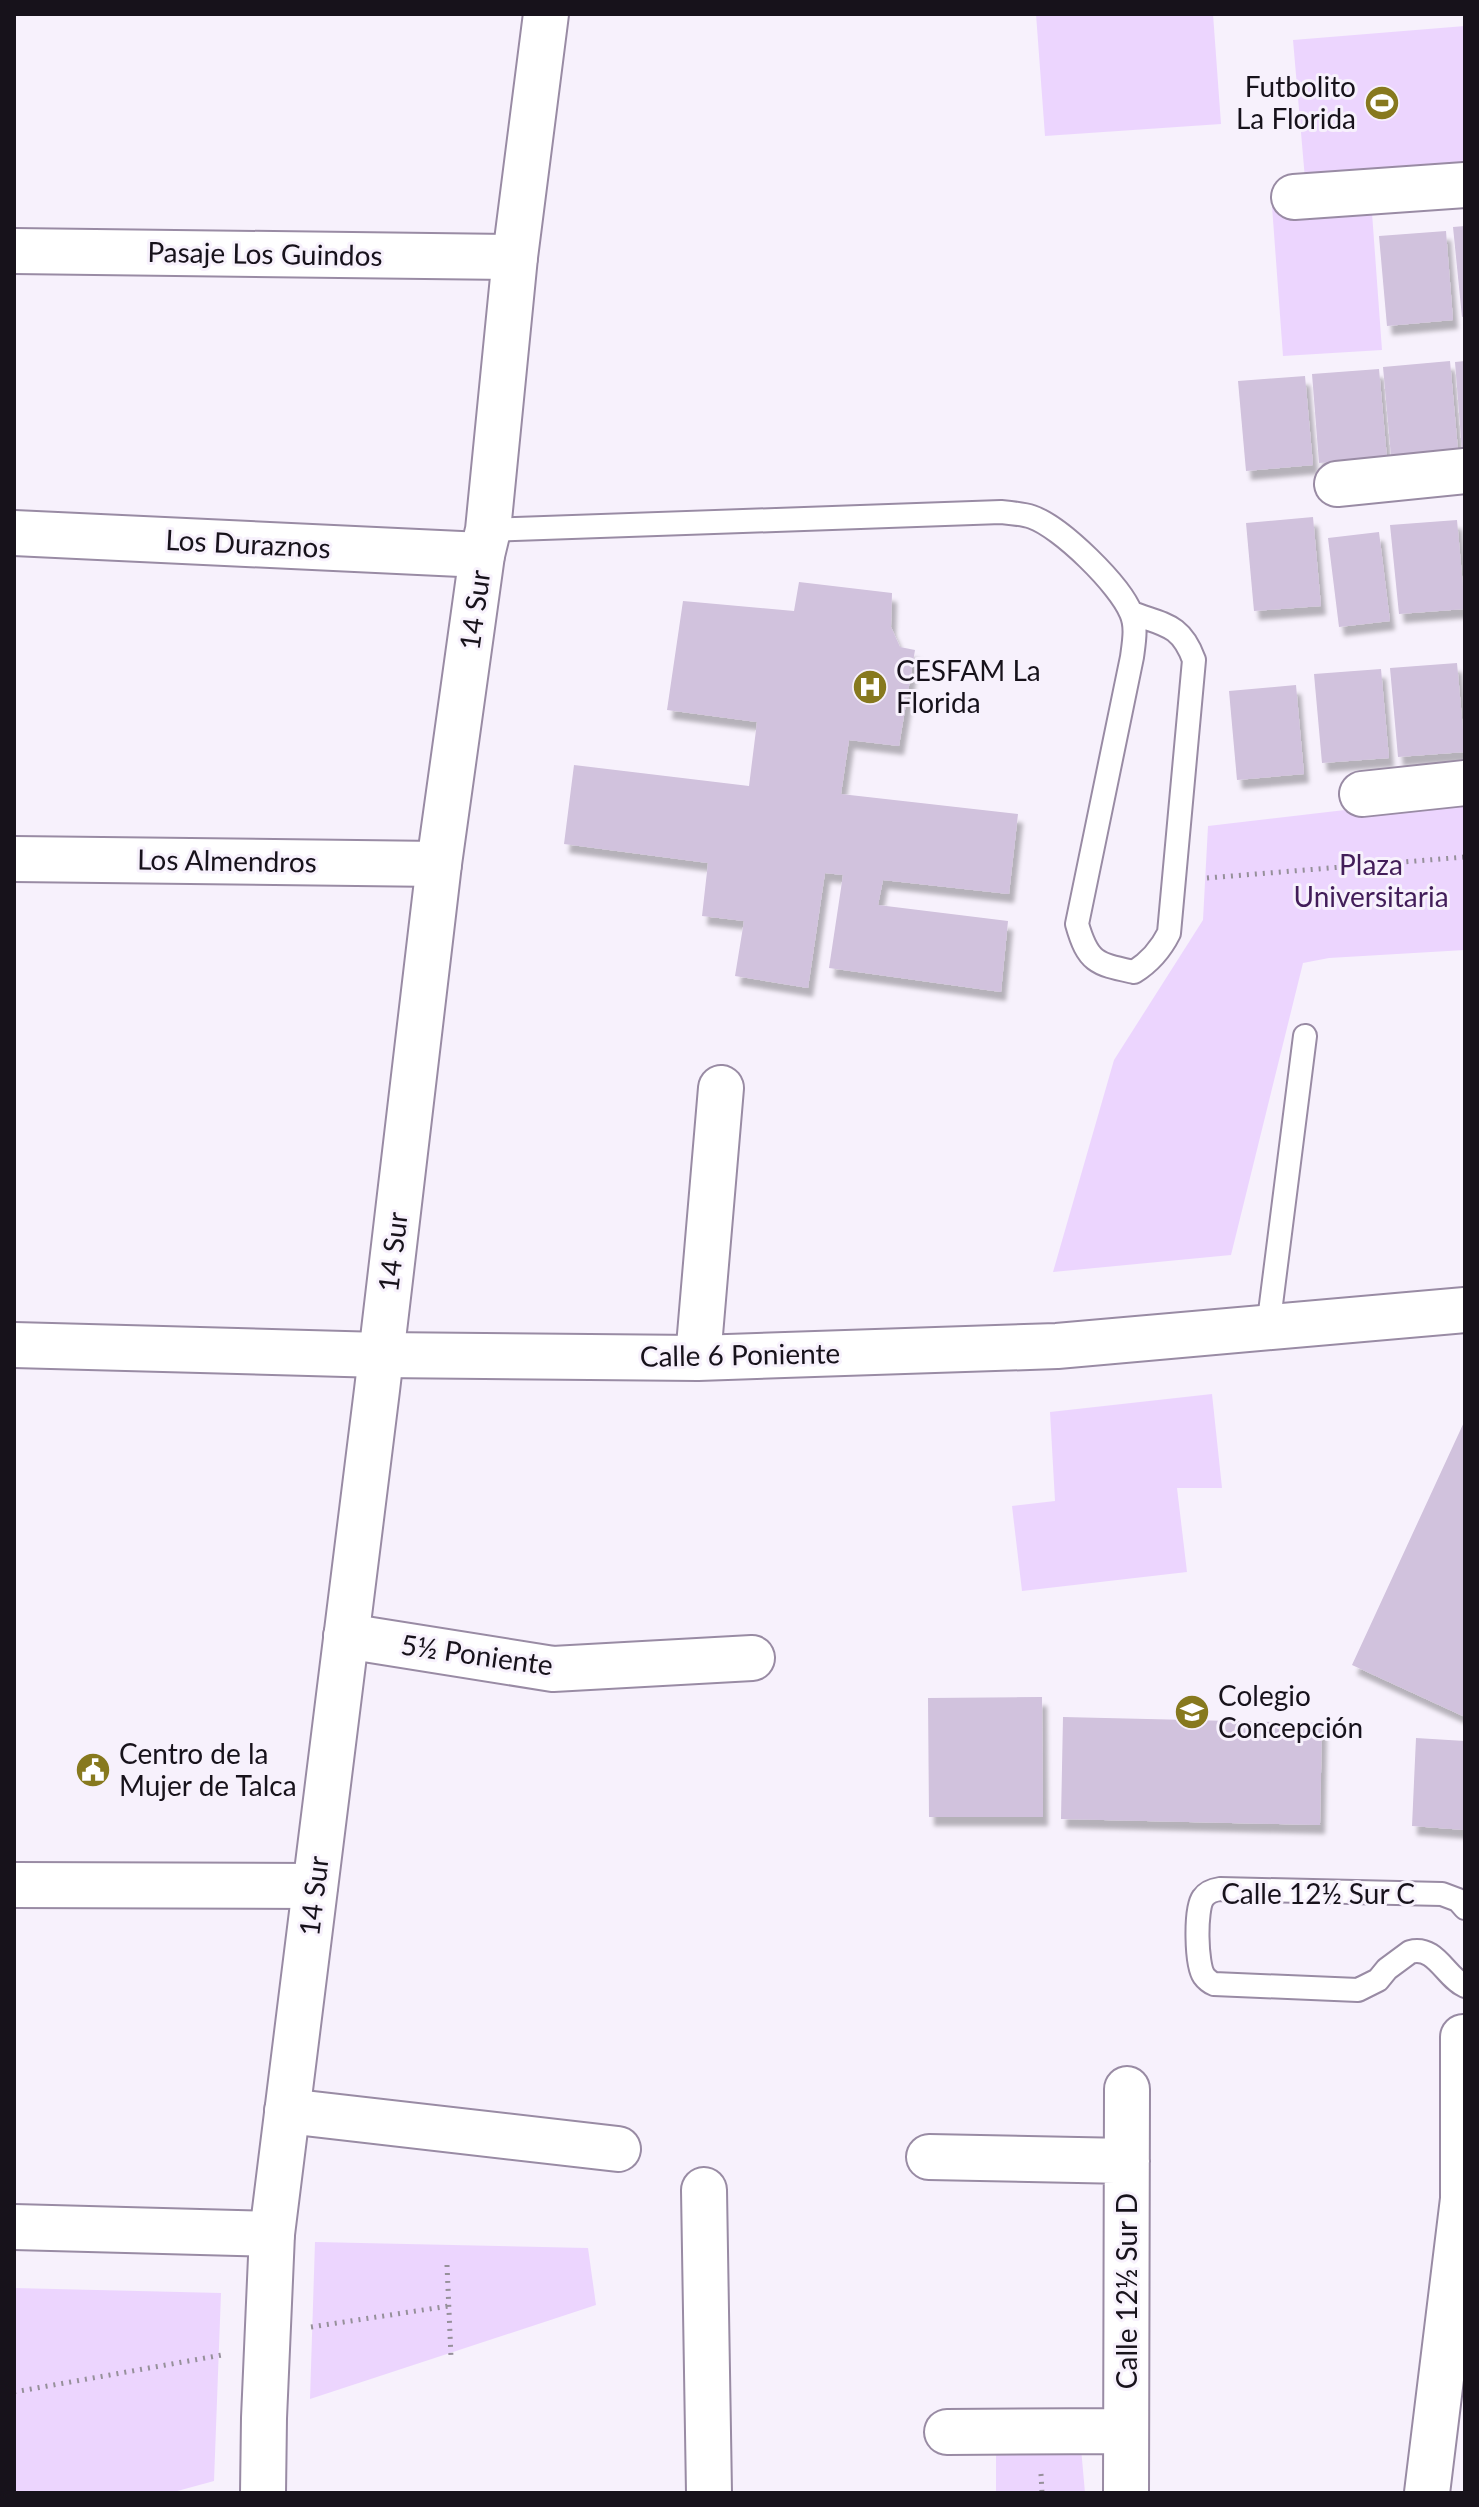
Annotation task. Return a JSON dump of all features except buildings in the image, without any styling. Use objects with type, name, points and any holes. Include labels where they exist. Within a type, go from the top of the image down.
[{"type":"street","name":"14 Sur","points":[[263,2493],[272,2234],[439,864],[485,543],[515,257],[546,14]]},
{"type":"street","points":[[1294,197],[1465,185]]},
{"type":"street","name":"Pasaje Los Guindos","points":[[14,251],[515,257]]},
{"type":"street","points":[[1337,484],[1465,471]]},
{"type":"street","name":"Los Duraznos","points":[[14,533],[485,543]]},
{"type":"street","points":[[1362,794],[1465,783]]},
{"type":"street","name":"Los Almendros","points":[[14,859],[439,864]]},
{"type":"street","points":[[698,1358],[721,1088]]},
{"type":"street","name":"Calle 6 Poniente","points":[[14,1345],[381,1355],[698,1358],[1057,1346],[1465,1310]]},
{"type":"street","name":"5½ Poniente","points":[[346,1636],[553,1669],[752,1658]]},
{"type":"street","points":[[14,1885],[315,1886]]},
{"type":"street","points":[[1427,2493],[1464,2199],[1464,2034]]},
{"type":"street","name":"Calle 12½ Sur D","points":[[1126,2493],[1127,2089]]},
{"type":"street","points":[[287,2111],[618,2149]]},
{"type":"street","points":[[929,2157],[1127,2161]]},
{"type":"street","points":[[704,2190],[709,2493]]},
{"type":"street","points":[[14,2227],[272,2234]]},
{"type":"street","points":[[947,2432],[1126,2431]]},
{"type":"lane","points":[[485,543],[1001,512],[1031,516],[1051,526],[1069,540],[1115,588],[1132,613],[1135,631],[1132,657],[1077,924],[1083,945],[1101,965],[1134,972],[1162,947],[1169,933],[1194,660],[1188,643],[1176,630],[1132,613]]},
{"type":"lane","points":[[1268,1328],[1305,1036]]},
{"type":"lane","name":"Calle 12½ Sur C","points":[[1465,1908],[1458,1900],[1442,1894],[1210,1891],[1202,1899],[1199,1910],[1198,1962],[1205,1978],[1214,1984],[1346,1991],[1370,1985],[1410,1952],[1418,1950],[1435,1957],[1456,1982],[1465,1986]]},
{"type":"path","points":[[1205,878],[1465,857]]},
{"type":"path","points":[[447,2265],[451,2357]]},
{"type":"path","points":[[14,2392],[449,2306]]},
{"type":"green space","points":[[1036,14],[1213,14],[1221,124],[1045,136]]},
{"type":"green space","name":"Futbolito La Florida","points":[[1465,26],[1465,166],[1305,179],[1293,40]]},
{"type":"green space","points":[[1371,199],[1382,350],[1283,356],[1272,206]]},
{"type":"green space","name":"Plaza Universitaria","points":[[1465,796],[1465,950],[1329,958],[1303,963],[1231,1255],[1053,1272],[1114,1060],[1203,920],[1208,826]]},
{"type":"green space","points":[[1212,1394],[1222,1488],[1177,1488],[1187,1572],[1022,1591],[1012,1506],[1055,1501],[1050,1412]]},
{"type":"green space","points":[[315,2242],[588,2248],[596,2305],[310,2399]]},
{"type":"green space","points":[[14,2288],[221,2293],[214,2481],[170,2493],[14,2493]]},
{"type":"green space","points":[[1081,2448],[1085,2493],[996,2493],[996,2449]]},
{"type":"place","name":"Futbolito La Florida","points":[[1382,103]]},
{"type":"place","name":"CESFAM La Florida","points":[[870,687]]},
{"type":"place","name":"Colegio Concepción","points":[[1192,1712]]},
{"type":"place","name":"Centro de la Mujer de Talca","points":[[93,1770]]}]
